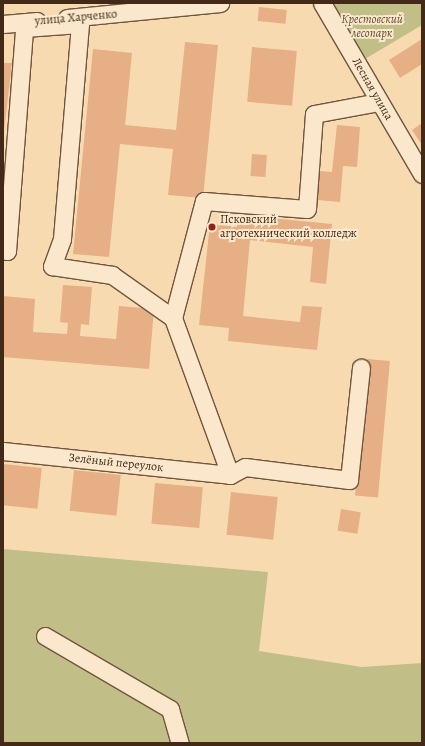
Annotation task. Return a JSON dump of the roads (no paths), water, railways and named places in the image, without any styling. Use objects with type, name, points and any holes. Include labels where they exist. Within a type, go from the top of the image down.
[{"type":"street","name":"улица Харченко","points":[[3,24],[90,10],[220,3]]},
{"type":"street","name":"Лесная улица","points":[[322,3],[378,102],[422,174]]},
{"type":"street","points":[[3,250],[7,251],[24,28],[80,24],[62,239],[52,266],[112,275],[173,318]]},
{"type":"street","points":[[361,368],[349,480],[245,467],[230,475],[173,318],[204,201],[307,209],[314,114],[378,102]]},
{"type":"street","name":"Зелёный переулок","points":[[3,451],[230,475]]},
{"type":"street","points":[[45,636],[170,709],[180,743]]},
{"type":"place","name":"Псковский агротехнический колледж","points":[[212,227]]},
{"type":"park label","name":"Крестовский лесопарк","points":[[372,27]]}]
